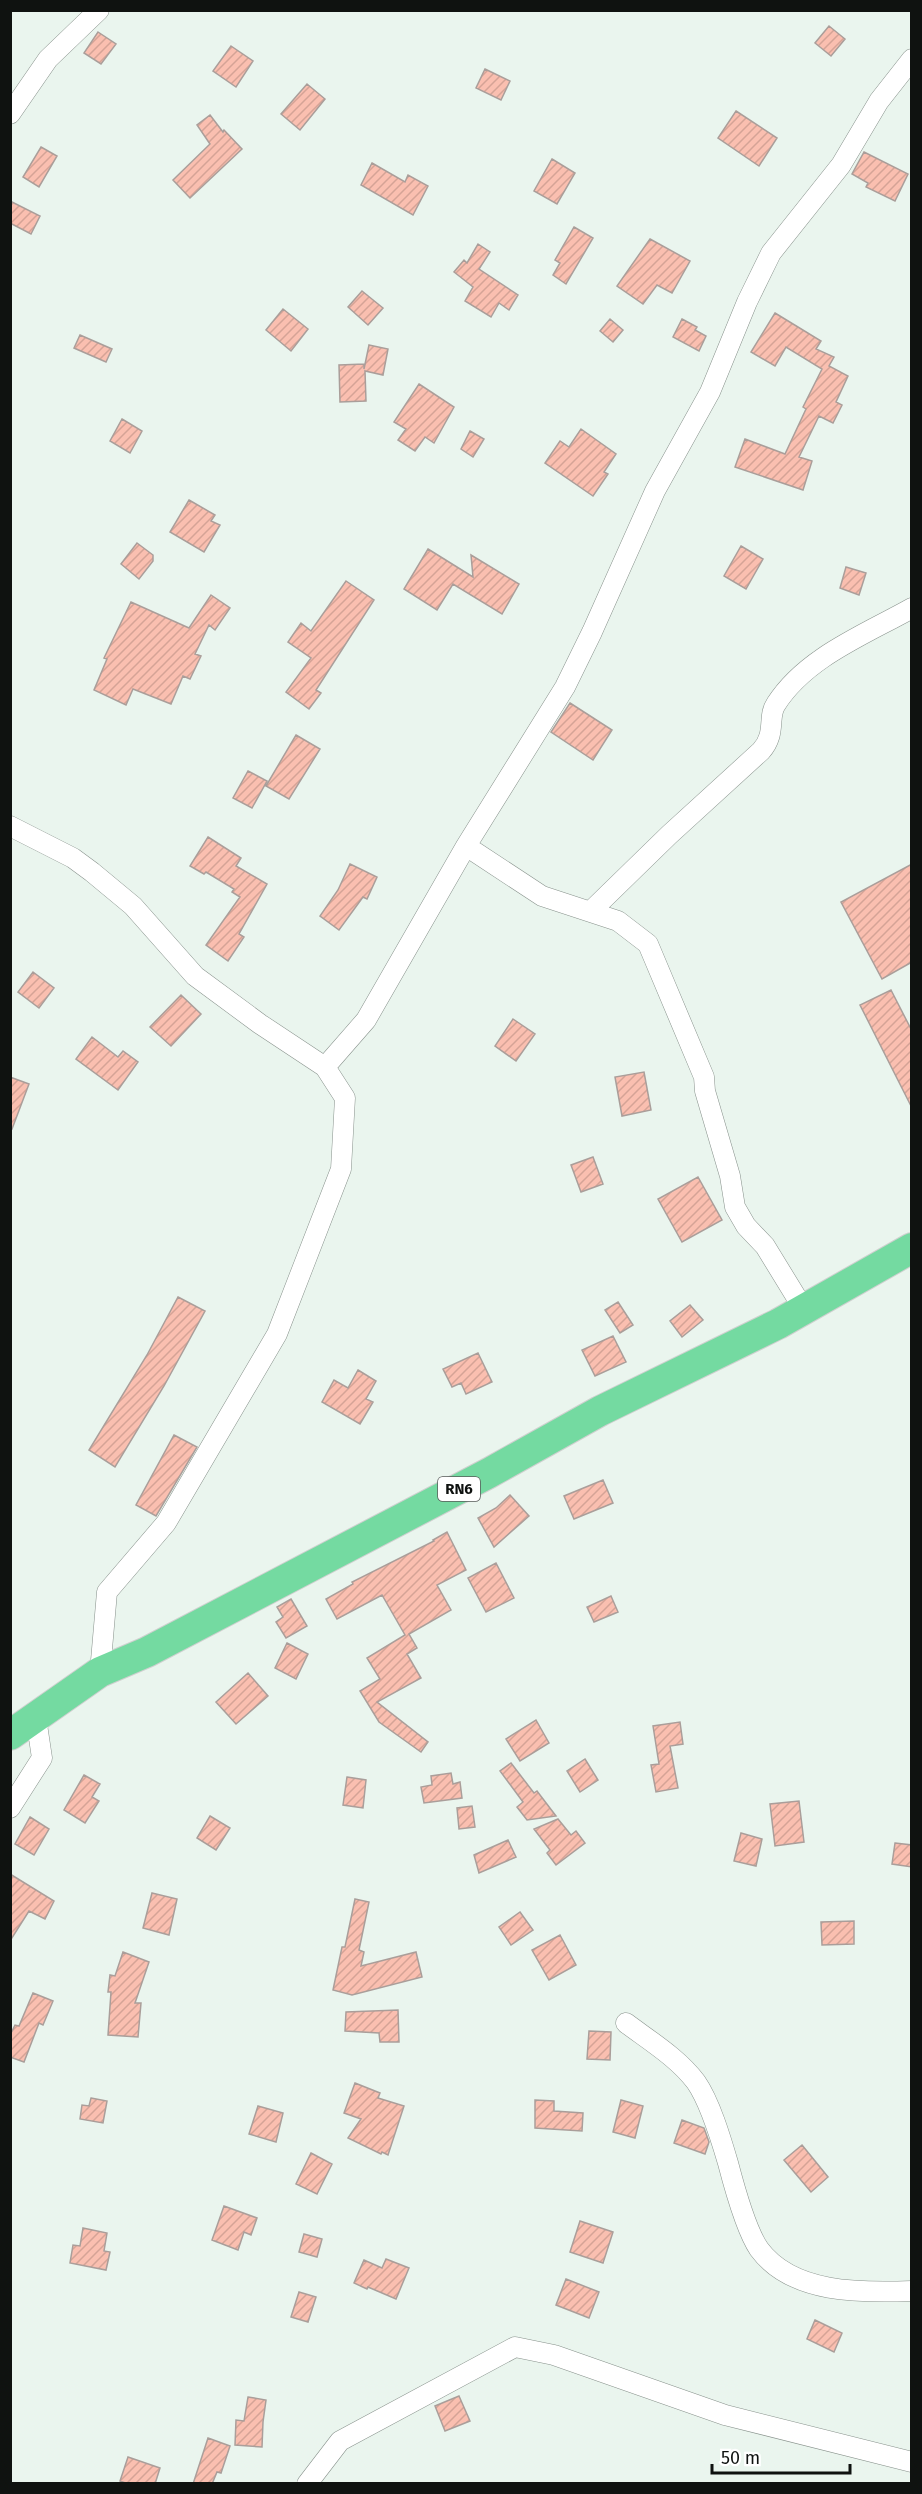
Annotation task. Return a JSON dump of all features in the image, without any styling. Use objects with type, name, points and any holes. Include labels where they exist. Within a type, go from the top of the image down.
[{"type":"highway","name":"RN6","points":[[10,1736],[100,1672],[147,1652],[489,1473],[600,1411],[778,1324],[912,1248]]},
{"type":"street","points":[[10,114],[48,59],[99,10]]},
{"type":"street","points":[[325,1067],[366,1020],[466,846],[565,687],[655,491],[710,392],[747,302],[771,253],[841,165],[879,101],[912,59]]},
{"type":"street","points":[[591,911],[669,835],[761,751],[768,743],[771,734],[776,704],[798,679],[830,652],[912,608]]},
{"type":"street","points":[[10,826],[73,858],[92,872],[133,906],[195,976],[325,1067],[345,1098],[341,1169],[277,1334],[166,1523],[107,1592],[100,1672]]},
{"type":"street","points":[[466,846],[542,896],[618,921],[648,944],[704,1077],[705,1091],[730,1176],[735,1207],[746,1226],[765,1246],[803,1308]]},
{"type":"street","points":[[10,1808],[42,1758],[36,1718]]},
{"type":"street","points":[[626,2023],[673,2058],[696,2083],[720,2134],[744,2214],[758,2247],[772,2263],[790,2275],[839,2289],[857,2292],[912,2291]]},
{"type":"street","points":[[307,2484],[340,2441],[515,2347],[554,2355],[725,2415],[912,2462]]},
{"type":"building","points":[[829,26],[845,39],[831,56],[815,43]]},
{"type":"building","points":[[98,32],[116,44],[101,64],[84,53]]},
{"type":"building","points":[[231,46],[253,61],[236,87],[213,71]]},
{"type":"building","points":[[485,69],[510,81],[501,100],[476,88]]},
{"type":"building","points":[[307,84],[325,99],[300,130],[281,114]]},
{"type":"building","points":[[736,111],[777,138],[759,166],[718,138]]},
{"type":"building","points":[[210,115],[223,132],[224,130],[242,149],[190,198],[173,180],[210,144],[197,125]]},
{"type":"building","points":[[41,147],[57,156],[39,187],[23,177]]},
{"type":"building","points":[[864,152],[908,174],[895,201],[866,187],[868,183],[852,174]]},
{"type":"building","points":[[552,159],[575,173],[557,204],[534,191]]},
{"type":"building","points":[[372,163],[405,182],[408,175],[428,186],[413,215],[361,185]]},
{"type":"building","points":[[10,201],[40,216],[31,234],[10,223]]},
{"type":"building","points":[[574,227],[593,238],[566,284],[553,275],[560,263],[555,260]]},
{"type":"building","points":[[650,239],[690,261],[672,293],[657,285],[643,304],[617,286]]},
{"type":"building","points":[[478,244],[490,252],[479,269],[518,295],[509,310],[499,303],[491,317],[465,301],[473,287],[454,272],[464,260],[467,263]]},
{"type":"building","points":[[362,291],[383,308],[368,325],[348,307]]},
{"type":"building","points":[[283,309],[308,329],[291,351],[266,330]]},
{"type":"building","points":[[775,313],[821,341],[816,349],[834,357],[829,366],[848,376],[836,402],[842,405],[833,423],[819,416],[799,457],[812,461],[803,490],[735,467],[745,439],[785,454],[806,409],[803,407],[822,369],[786,347],[775,366],[751,352]]},
{"type":"building","points":[[610,319],[623,330],[613,342],[600,331]]},
{"type":"building","points":[[682,319],[697,327],[695,330],[706,336],[699,351],[673,337]]},
{"type":"building","points":[[80,335],[112,349],[106,362],[74,348]]},
{"type":"building","points":[[369,345],[388,349],[383,375],[365,371],[366,401],[340,402],[339,365],[364,364],[364,369]]},
{"type":"building","points":[[419,384],[454,407],[434,443],[425,437],[415,451],[398,440],[406,429],[394,422]]},
{"type":"building","points":[[122,419],[142,431],[130,453],[110,441]]},
{"type":"building","points":[[581,429],[616,454],[604,472],[608,474],[593,496],[545,463],[560,441],[569,447]]},
{"type":"building","points":[[470,431],[484,439],[473,457],[461,449]]},
{"type":"building","points":[[189,500],[215,515],[211,521],[220,525],[204,552],[170,532]]},
{"type":"building","points":[[137,543],[153,555],[153,561],[139,579],[121,564]]},
{"type":"building","points":[[741,546],[763,559],[746,589],[724,576]]},
{"type":"building","points":[[428,549],[473,577],[471,555],[519,584],[502,614],[453,584],[437,610],[404,589]]},
{"type":"building","points":[[846,567],[866,573],[859,595],[840,588]]},
{"type":"building","points":[[346,581],[374,600],[316,690],[321,693],[309,709],[286,692],[311,658],[288,642],[301,623],[311,631]]},
{"type":"building","points":[[211,595],[230,608],[215,630],[209,625],[195,654],[201,656],[190,679],[183,676],[171,704],[133,689],[126,705],[94,690],[107,659],[104,658],[131,602],[189,628]]},
{"type":"building","points":[[570,703],[612,730],[593,760],[551,732]]},
{"type":"building","points":[[296,735],[320,749],[289,799],[266,786]]},
{"type":"building","points":[[248,771],[267,781],[252,808],[233,798]]},
{"type":"building","points":[[208,837],[241,858],[236,866],[267,884],[239,934],[244,937],[228,961],[206,945],[240,897],[232,892],[234,889],[206,872],[204,874],[190,866]]},
{"type":"building","points":[[350,864],[377,877],[367,899],[363,897],[339,930],[320,916],[338,890]]},
{"type":"building","points":[[912,864],[912,962],[882,979],[841,902]]},
{"type":"building","points":[[33,972],[54,988],[39,1008],[18,992]]},
{"type":"building","points":[[891,990],[912,1031],[912,1108],[860,1005]]},
{"type":"building","points":[[181,995],[201,1014],[171,1046],[150,1027]]},
{"type":"building","points":[[513,1019],[535,1034],[516,1061],[495,1046]]},
{"type":"building","points":[[92,1037],[118,1057],[123,1051],[138,1062],[118,1090],[76,1059]]},
{"type":"building","points":[[644,1072],[651,1110],[622,1116],[615,1077]]},
{"type":"building","points":[[10,1077],[29,1084],[12,1129],[10,1128]]},
{"type":"building","points":[[593,1157],[603,1184],[581,1192],[571,1165]]},
{"type":"building","points":[[698,1177],[722,1220],[682,1242],[658,1199]]},
{"type":"building","points":[[178,1297],[205,1311],[164,1386],[115,1467],[89,1450],[147,1355]]},
{"type":"building","points":[[618,1302],[633,1325],[620,1333],[605,1310]]},
{"type":"building","points":[[690,1305],[703,1320],[682,1337],[670,1321]]},
{"type":"building","points":[[613,1336],[626,1362],[595,1376],[582,1350]]},
{"type":"building","points":[[478,1353],[492,1382],[466,1394],[461,1383],[452,1387],[443,1369]]},
{"type":"building","points":[[358,1370],[376,1381],[366,1399],[373,1402],[360,1424],[322,1402],[334,1380],[348,1388]]},
{"type":"building","points":[[174,1435],[197,1447],[156,1516],[136,1505]]},
{"type":"building","points":[[603,1480],[613,1503],[574,1519],[564,1496]]},
{"type":"building","points":[[510,1495],[529,1516],[494,1547],[478,1518],[496,1508]]},
{"type":"building","points":[[447,1532],[466,1570],[437,1585],[451,1610],[409,1634],[417,1648],[407,1654],[421,1678],[377,1702],[428,1742],[421,1752],[379,1722],[360,1691],[380,1679],[367,1658],[405,1635],[382,1595],[337,1619],[326,1599],[353,1584],[352,1582],[434,1541]]},
{"type":"building","points":[[496,1563],[514,1598],[486,1612],[468,1578]]},
{"type":"building","points":[[611,1596],[618,1612],[594,1622],[587,1607]]},
{"type":"building","points":[[291,1599],[307,1626],[286,1638],[276,1622],[283,1617],[277,1607]]},
{"type":"building","points":[[287,1643],[308,1654],[296,1679],[275,1668]]},
{"type":"building","points":[[248,1673],[268,1696],[236,1724],[216,1702]]},
{"type":"building","points":[[536,1720],[549,1743],[520,1761],[506,1739]]},
{"type":"building","points":[[680,1722],[683,1744],[670,1746],[678,1788],[656,1792],[651,1765],[659,1764],[653,1726]]},
{"type":"building","points":[[585,1759],[598,1780],[580,1792],[567,1771]]},
{"type":"building","points":[[511,1763],[534,1793],[537,1791],[556,1816],[527,1820],[517,1807],[523,1802],[500,1771]]},
{"type":"building","points":[[451,1773],[453,1784],[460,1782],[462,1798],[424,1803],[421,1787],[432,1785],[431,1776]]},
{"type":"building","points":[[84,1775],[100,1784],[92,1797],[99,1801],[85,1823],[64,1810]]},
{"type":"building","points":[[347,1777],[366,1780],[363,1808],[343,1805]]},
{"type":"building","points":[[799,1801],[804,1842],[775,1846],[770,1804]]},
{"type":"building","points":[[472,1806],[475,1827],[459,1829],[457,1808]]},
{"type":"building","points":[[210,1816],[230,1828],[216,1850],[197,1838]]},
{"type":"building","points":[[30,1817],[49,1829],[34,1855],[15,1844]]},
{"type":"building","points":[[558,1819],[571,1835],[576,1831],[585,1843],[556,1865],[547,1853],[550,1850],[534,1829]]},
{"type":"building","points":[[741,1833],[762,1839],[756,1866],[734,1861]]},
{"type":"building","points":[[508,1840],[516,1857],[479,1873],[474,1855]]},
{"type":"building","points":[[895,1843],[912,1845],[912,1867],[892,1864]]},
{"type":"building","points":[[10,1874],[54,1901],[45,1919],[29,1911],[10,1941]]},
{"type":"building","points":[[152,1893],[177,1899],[169,1935],[143,1928]]},
{"type":"building","points":[[355,1899],[369,1902],[359,1950],[364,1952],[361,1966],[416,1952],[422,1977],[352,1995],[333,1990]]},
{"type":"building","points":[[520,1912],[533,1930],[511,1945],[499,1927]]},
{"type":"building","points":[[854,1921],[854,1944],[822,1945],[821,1922]]},
{"type":"building","points":[[560,1935],[576,1965],[549,1980],[532,1950]]},
{"type":"building","points":[[123,1952],[149,1962],[135,2003],[141,2003],[138,2037],[108,2035],[110,1975],[115,1976]]},
{"type":"building","points":[[33,1993],[53,2001],[43,2025],[39,2023],[24,2062],[10,2057],[10,2035],[15,2025],[19,2026]]},
{"type":"building","points":[[398,2010],[399,2042],[380,2042],[379,2033],[345,2031],[346,2012]]},
{"type":"building","points":[[589,2031],[611,2032],[610,2060],[587,2059]]},
{"type":"building","points":[[355,2083],[380,2093],[378,2098],[404,2106],[388,2155],[382,2152],[381,2154],[348,2138],[361,2119],[344,2113]]},
{"type":"building","points":[[91,2098],[107,2101],[103,2123],[80,2119],[82,2105],[89,2106]]},
{"type":"building","points":[[535,2100],[554,2101],[554,2111],[583,2113],[582,2131],[535,2128]]},
{"type":"building","points":[[621,2100],[643,2106],[635,2138],[613,2132]]},
{"type":"building","points":[[258,2106],[283,2113],[276,2142],[249,2134]]},
{"type":"building","points":[[682,2120],[704,2128],[709,2142],[705,2154],[674,2143]]},
{"type":"building","points":[[802,2145],[828,2177],[811,2192],[784,2160]]},
{"type":"building","points":[[311,2153],[332,2164],[317,2194],[296,2184]]},
{"type":"building","points":[[224,2206],[257,2218],[251,2235],[244,2232],[238,2250],[212,2240]]},
{"type":"building","points":[[580,2221],[613,2232],[603,2263],[570,2252]]},
{"type":"building","points":[[83,2228],[107,2233],[104,2251],[110,2252],[106,2270],[70,2263],[73,2245],[80,2246]]},
{"type":"building","points":[[304,2234],[322,2239],[317,2257],[299,2252]]},
{"type":"building","points":[[386,2259],[409,2268],[396,2299],[354,2283],[364,2260],[382,2268]]},
{"type":"building","points":[[566,2279],[599,2292],[589,2318],[556,2305]]},
{"type":"building","points":[[299,2292],[316,2297],[308,2322],[291,2317]]},
{"type":"building","points":[[815,2320],[842,2333],[834,2352],[807,2339]]},
{"type":"building","points":[[459,2396],[470,2421],[445,2431],[435,2406]]},
{"type":"building","points":[[248,2397],[266,2400],[262,2447],[235,2445],[236,2420],[244,2421]]},
{"type":"building","points":[[208,2438],[230,2446],[221,2473],[217,2472],[212,2484],[193,2484]]},
{"type":"building","points":[[128,2457],[160,2468],[155,2484],[128,2484],[120,2481]]}]
